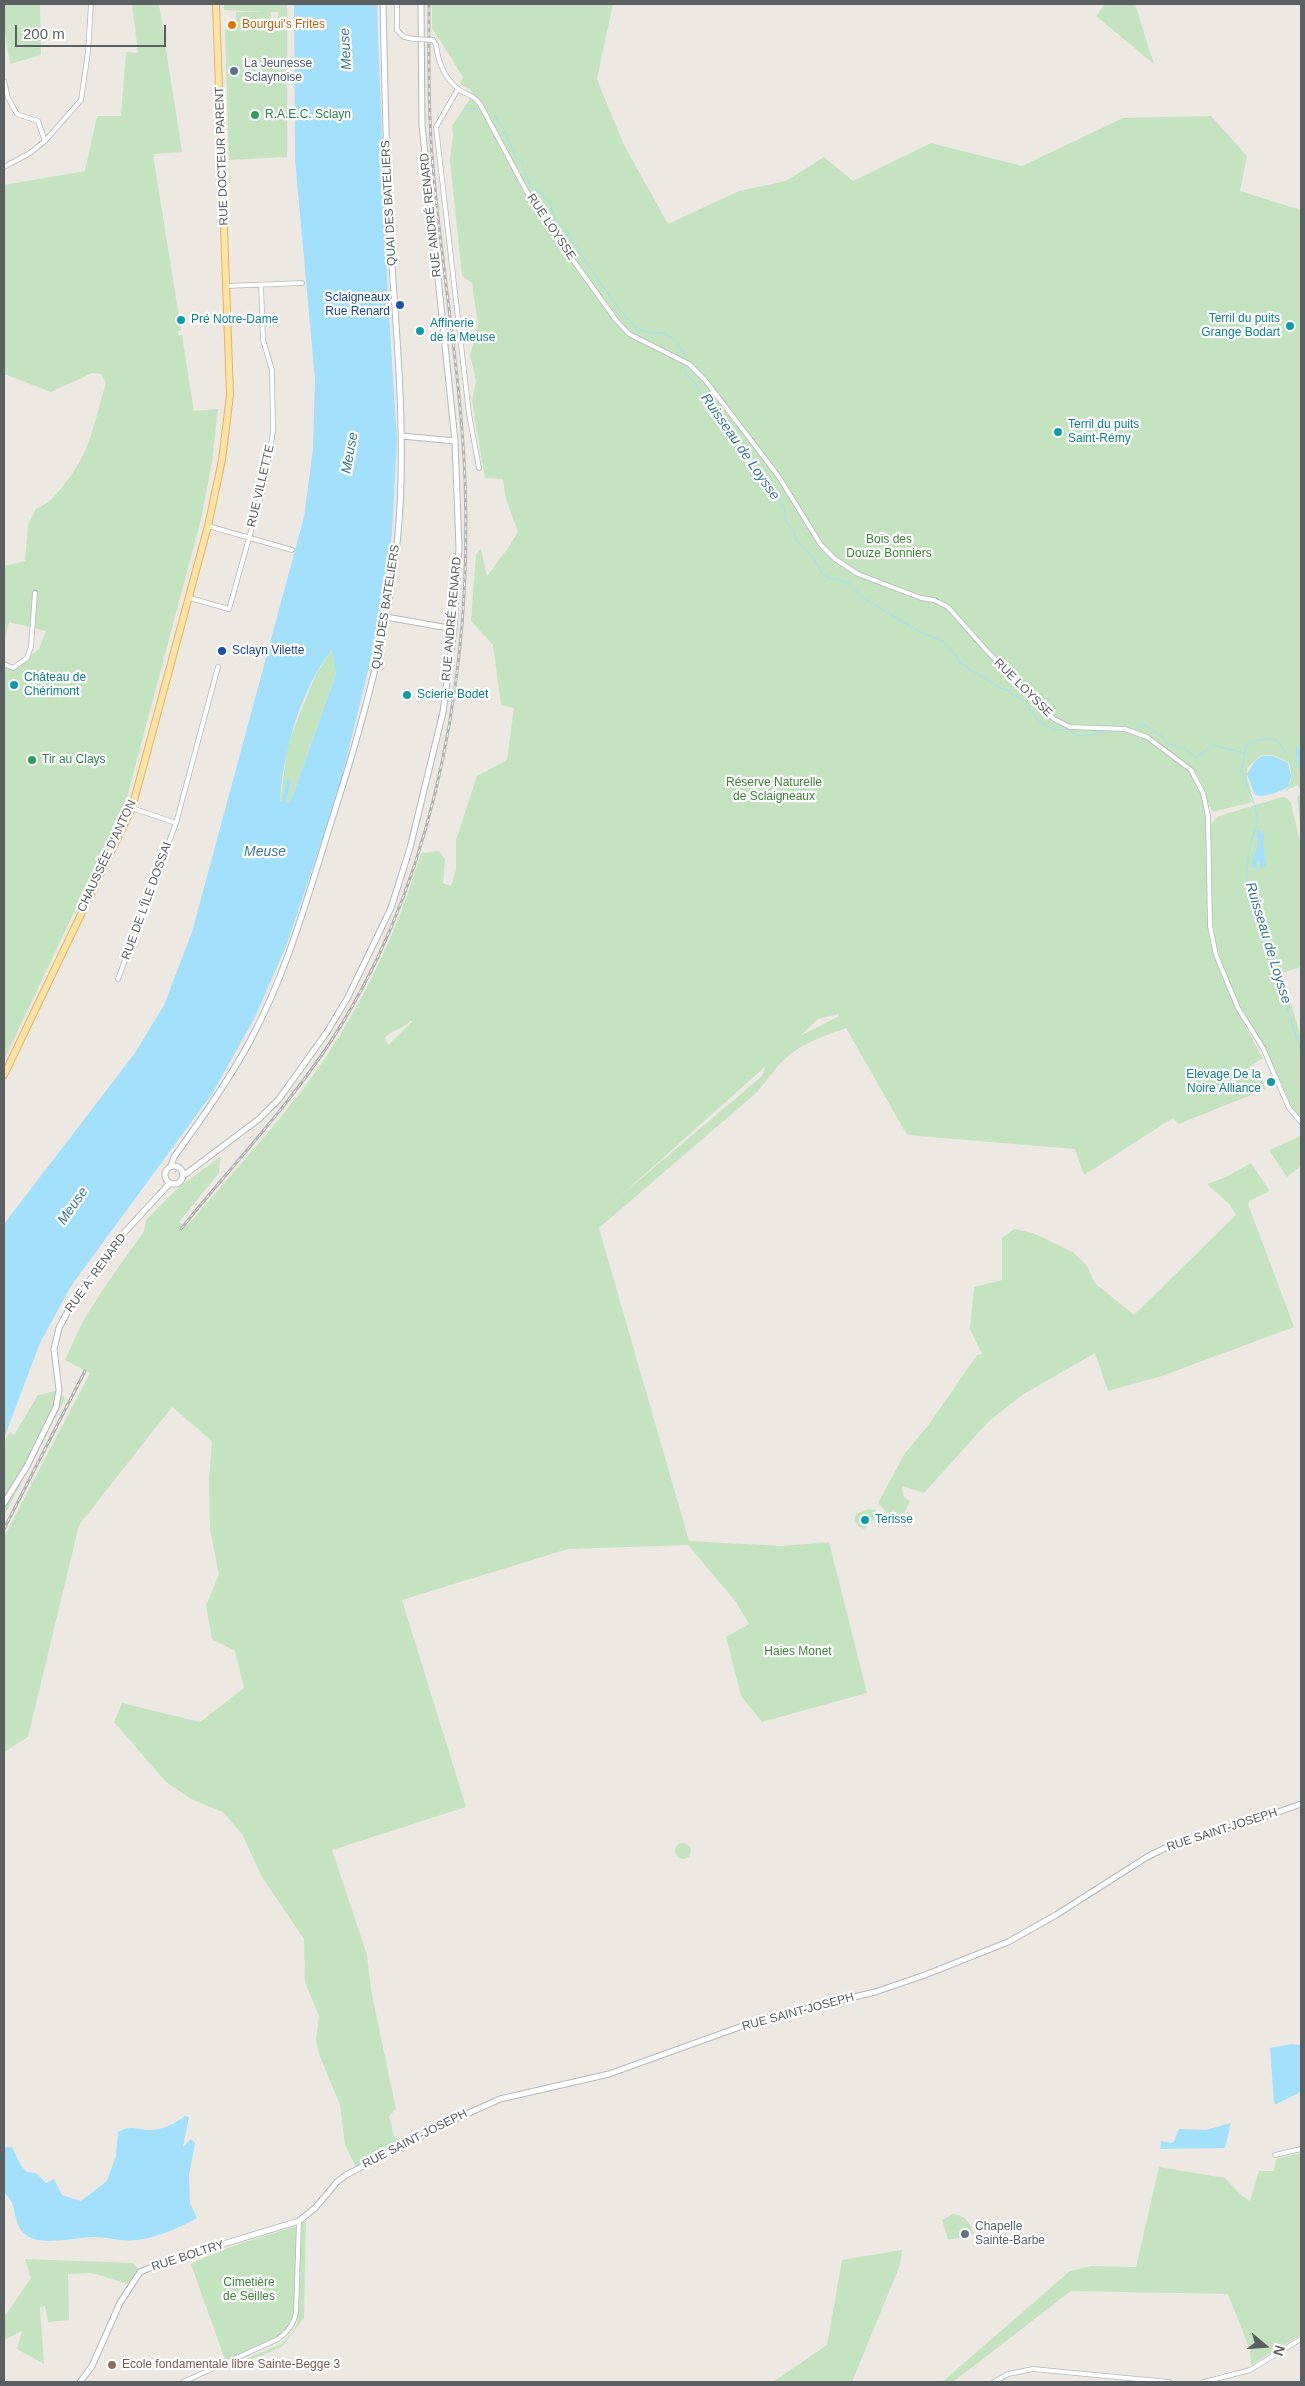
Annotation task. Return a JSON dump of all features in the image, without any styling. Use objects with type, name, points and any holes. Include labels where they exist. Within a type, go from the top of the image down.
[{"type":"main road","name":"RUE DOCTEUR PARENT","points":[[208,526],[222,460],[229,412],[227,286],[216,4]]},
{"type":"main road","points":[[190,598],[208,526]]},
{"type":"main road","name":"CHAUSSÉE D'ANTON","points":[[4,1075],[132,808],[190,598]]},
{"type":"street","points":[[4,167],[30,153],[45,141],[81,100],[88,52],[91,4]]},
{"type":"street","name":"QUAI DES BATELIERS","points":[[171,1166],[174,1157],[222,1089],[251,1039],[292,947],[359,734],[375,675],[386,617],[396,548],[401,483],[402,436],[400,372],[389,207],[383,4]]},
{"type":"street","name":"RUE LOYSSE","points":[[397,4],[397,30],[404,37],[434,40],[438,59],[445,74],[458,89],[473,95],[480,104],[542,216],[616,320],[629,334],[683,361],[705,380],[760,450],[822,545],[835,558],[858,574],[921,598],[934,600],[948,607],[987,652],[1054,719],[1070,727],[1085,729],[1118,727],[1147,737],[1191,770],[1203,792],[1208,816],[1210,926],[1216,954],[1238,1008],[1263,1048],[1289,1108],[1301,1122]]},
{"type":"street","name":"RUE ANDRÉ RENARD","points":[[183,1176],[259,1119],[279,1100],[327,1032],[372,950],[391,908],[410,848],[443,712],[454,628],[459,548],[454,441],[422,125],[421,4]]},
{"type":"street","points":[[4,81],[8,98],[17,114],[38,122],[45,141]]},
{"type":"street","points":[[458,89],[436,127],[469,414],[479,468]]},
{"type":"street","points":[[227,286],[302,283]]},
{"type":"street","name":"RUE VILLETTE","points":[[190,598],[229,609],[269,462],[273,432],[272,370],[263,340],[261,285]]},
{"type":"street","points":[[402,436],[454,441]]},
{"type":"street","name":"RUE VILLETTE","points":[[208,526],[292,550]]},
{"type":"street","points":[[4,664],[13,668],[28,658],[31,647],[35,593]]},
{"type":"street","points":[[386,617],[454,628]]},
{"type":"street","name":"RUE DE L'ÎLE DOSSAI","points":[[118,980],[176,823],[218,667]]},
{"type":"street","points":[[132,808],[176,823]]},
{"type":"street","points":[[171,1166],[180,1168],[183,1176],[181,1182],[170,1183],[166,1180],[165,1172],[171,1166]]},
{"type":"street","name":"RUE A. RENARD","points":[[4,1503],[27,1466],[56,1407],[58,1390],[54,1349],[63,1319],[122,1235],[170,1183]]},
{"type":"street","name":"RUE SAINT-JOSEPH","points":[[299,2221],[316,2208],[346,2175],[473,2110],[500,2099],[609,2074],[759,2020],[875,1992],[925,1975],[1008,1942],[1056,1915],[1148,1857],[1177,1842],[1244,1824],[1301,1804]]},
{"type":"street","points":[[1275,2155],[1301,2149]]},
{"type":"street","points":[[183,2382],[283,2336],[295,2318],[299,2221]]},
{"type":"street","name":"RUE BOLTRY","points":[[80,2382],[92,2366],[120,2303],[140,2272],[164,2262],[299,2221]]},
{"type":"street","points":[[1204,2382],[1250,2370],[1301,2339]]},
{"type":"street","points":[[994,2382],[1008,2374],[1033,2369],[1169,2382]]},
{"type":"green space","points":[[4,4],[40,4],[41,55],[10,64],[4,28]]},
{"type":"green space","points":[[132,4],[159,4],[182,152],[153,154],[181,330],[178,331],[179,335],[182,335],[194,411],[218,409],[212,463],[201,519],[125,805],[4,1060],[4,668],[15,669],[39,649],[46,631],[9,622],[4,642],[4,566],[25,561],[28,525],[36,509],[53,497],[72,474],[79,462],[90,438],[106,383],[101,374],[92,373],[51,392],[4,374],[4,185],[85,171],[97,116],[121,116],[126,52],[138,53]]},
{"type":"green space","name":"R.A.E.C. Sclayn","points":[[224,4],[287,4],[287,157],[229,160],[225,29],[236,29],[236,12],[263,12],[224,10]],"holes":[[[271,12],[278,12],[278,28],[270,28]]]},
{"type":"green space","name":"Bois des Douze Bonniers","points":[[432,4],[613,4],[597,79],[623,143],[668,224],[739,191],[786,181],[824,157],[853,181],[931,143],[1022,166],[1123,118],[1211,116],[1247,156],[1240,191],[1301,210],[1301,791],[1298,785],[1285,791],[1291,778],[1289,763],[1273,755],[1261,755],[1247,768],[1247,778],[1254,802],[1248,793],[1252,802],[1213,812],[1208,804],[1200,779],[1189,765],[1187,766],[1198,783],[1205,802],[1210,844],[1209,908],[1214,945],[1224,979],[1246,1027],[1263,1058],[1248,1068],[1259,1076],[1266,1089],[1179,1124],[1173,1118],[1084,1175],[1075,1149],[907,1135],[846,1028],[809,1043],[793,1052],[778,1066],[755,1094],[599,1228],[689,1541],[781,1546],[829,1542],[867,1693],[762,1722],[741,1696],[726,1637],[749,1624],[736,1602],[688,1545],[568,1549],[402,1600],[466,1807],[332,1850],[367,1955],[371,1990],[396,2109],[389,2116],[394,2136],[405,2144],[357,2169],[345,2145],[340,2105],[319,2054],[316,2039],[319,2016],[305,1982],[304,1939],[262,1877],[242,1834],[223,1812],[191,1799],[166,1782],[114,1722],[122,1703],[200,1722],[244,1688],[235,1651],[212,1639],[206,1606],[219,1574],[210,1529],[209,1480],[212,1441],[172,1407],[79,1525],[28,1737],[4,1752],[4,1537],[90,1373],[65,1360],[83,1321],[144,1231],[146,1220],[180,1186],[220,1157],[219,1173],[179,1222],[187,1226],[300,1093],[338,1038],[371,979],[399,916],[421,853],[439,851],[445,859],[443,883],[451,886],[456,870],[456,840],[477,776],[507,760],[514,708],[501,705],[493,645],[471,621],[476,554],[481,549],[487,576],[518,532],[506,499],[503,479],[485,478],[472,401],[476,381],[470,355],[478,325],[472,283],[462,276],[450,160],[453,135],[452,126],[473,94],[470,89],[460,84],[463,77],[432,28]],"holes":[[[838,1014],[839,1016],[800,1036],[818,1019]],[[413,1021],[388,1045],[385,1038]],[[766,1066],[762,1076],[618,1198]]]},
{"type":"green space","points":[[1105,4],[1135,4],[1154,64],[1096,16]]},
{"type":"green space","points":[[332,650],[336,674],[291,800],[288,804],[286,802],[291,783],[282,802],[280,802],[288,743],[316,674]]},
{"type":"green space","points":[[1301,794],[1301,830],[1297,797]]},
{"type":"green space","points":[[1282,797],[1287,798],[1291,803],[1301,846],[1301,967],[1279,974],[1292,1007],[1301,1038],[1301,1119],[1295,1113],[1265,1049],[1230,988],[1216,944],[1212,918],[1210,825],[1219,816]]},
{"type":"green space","points":[[1301,1136],[1301,1166],[1287,1177],[1269,1150]]},
{"type":"green space","points":[[1251,1163],[1270,1191],[1249,1201],[1248,1204],[1294,1327],[1162,1376],[1108,1391],[1095,1353],[1022,1395],[988,1422],[924,1493],[902,1486],[903,1496],[910,1501],[900,1522],[889,1515],[878,1503],[905,1453],[927,1427],[977,1355],[982,1354],[970,1329],[974,1287],[1002,1280],[1002,1238],[1014,1229],[1033,1233],[1073,1252],[1087,1266],[1095,1283],[1134,1315],[1236,1215],[1229,1204],[1207,1184],[1226,1177]]},
{"type":"green space","points":[[59,1390],[65,1399],[4,1516],[4,1443],[10,1432],[14,1435],[38,1395]]},
{"type":"green space","name":"Terisse","points":[[869,1509],[876,1510],[877,1516],[864,1529],[858,1526],[854,1518],[858,1513]]},
{"type":"green space","points":[[683,1843],[691,1851],[683,1859],[675,1851]]},
{"type":"green space","points":[[1301,2153],[1301,2335],[1251,2365],[1250,2350],[1228,2294],[1071,2291],[953,2382],[942,2382],[1070,2271],[1092,2266],[1136,2267],[1159,2167],[1225,2178],[1242,2196],[1250,2201],[1259,2171],[1274,2171],[1276,2159]]},
{"type":"green space","points":[[953,2214],[961,2216],[966,2220],[974,2234],[948,2240],[942,2220]]},
{"type":"green space","points":[[306,2221],[304,2318],[282,2347],[237,2365],[234,2360],[239,2358],[241,2361],[281,2344],[297,2324],[301,2272],[299,2271],[301,2223]]},
{"type":"green space","name":"Cimetière de Seilles","points":[[297,2226],[294,2317],[284,2333],[225,2360],[191,2264],[224,2249]]},
{"type":"green space","points":[[902,2250],[900,2265],[852,2382],[773,2382],[827,2345],[842,2260]]},
{"type":"green space","points":[[25,2259],[133,2263],[140,2272],[131,2285],[92,2273],[68,2274],[69,2320],[48,2322],[45,2306],[40,2307],[44,2364],[17,2349],[22,2331],[4,2340],[4,2317],[31,2278]]},
{"type":"water","name":"Meuse","points":[[294,4],[377,4],[388,299],[397,440],[392,534],[377,634],[338,793],[287,944],[254,1019],[212,1094],[71,1286],[40,1343],[4,1438],[4,1224],[135,1053],[164,1005],[192,932],[304,517],[313,449],[315,380],[295,159]],"holes":[[[332,650],[336,674],[291,800],[288,803],[286,802],[291,783],[287,779],[282,802],[280,802],[285,763],[295,722],[311,684]]]},
{"type":"water","points":[[1295,745],[1301,751],[1301,779]]},
{"type":"water","points":[[1262,756],[1273,756],[1288,763],[1291,776],[1289,786],[1268,795],[1255,795],[1247,774],[1255,761]]},
{"type":"water","points":[[1257,830],[1260,830],[1264,835],[1263,843],[1266,865],[1261,869],[1259,860],[1256,862],[1258,868],[1251,867],[1258,844]]},
{"type":"water","points":[[1291,2044],[1301,2045],[1301,2092],[1276,2104],[1274,2103],[1270,2048]]},
{"type":"water","points":[[185,2116],[189,2117],[183,2147],[191,2139],[195,2143],[189,2175],[190,2203],[197,2218],[159,2235],[131,2240],[94,2237],[50,2241],[33,2239],[21,2230],[12,2202],[4,2193],[5,2147],[12,2147],[21,2166],[27,2172],[36,2173],[46,2183],[54,2179],[62,2195],[81,2201],[107,2181],[116,2156],[118,2132],[130,2128],[159,2129]]},
{"type":"water","points":[[1231,2123],[1225,2148],[1160,2149],[1161,2141],[1173,2143],[1179,2129],[1206,2130]]},
{"type":"waterway","name":"Ruisseau de Loysse","points":[[466,109],[478,110]]},
{"type":"waterway","name":"Ruisseau de Loysse","points":[[495,116],[503,128],[516,157],[522,162],[529,183],[549,201],[556,221],[568,232],[620,310],[635,326],[649,332],[666,334],[678,344],[685,355],[683,363],[685,373],[696,384],[707,406],[717,411],[732,436],[736,438],[775,494],[784,508],[786,522],[794,531],[796,540],[814,559],[822,573],[829,578],[848,582],[863,598],[920,632],[943,641],[957,656],[960,663],[1000,688],[1011,691],[1012,695],[1020,698],[1040,722],[1055,730],[1067,729],[1077,735],[1088,736],[1108,730]]},
{"type":"waterway","name":"Ruisseau de Loysse","points":[[1135,728],[1141,725],[1146,726],[1163,737],[1168,744],[1181,748],[1183,746],[1195,758],[1213,745],[1244,753]]},
{"type":"waterway","name":"Ruisseau de Loysse","points":[[1254,804],[1241,770],[1247,745],[1258,740],[1271,738],[1278,741],[1287,754]]},
{"type":"waterway","name":"Ruisseau de Loysse","points":[[1255,805],[1258,823],[1249,851],[1247,882],[1301,1051]]},
{"type":"railway","points":[[181,1229],[288,1100],[328,1046],[346,1017],[378,957],[405,893],[426,826],[443,758],[455,688],[462,618],[466,548],[465,480],[460,402],[431,147],[429,4]]},
{"type":"railway","points":[[4,1529],[85,1371]]},
{"type":"place","name":"Bourgui's Frites","points":[[232,25]]},
{"type":"place","name":"La Jeunesse Sclaynoise","points":[[234,71]]},
{"type":"place","name":"R.A.E.C. Sclayn","points":[[255,115]]},
{"type":"place","name":"Sclaigneaux Rue Renard","points":[[400,305]]},
{"type":"place","name":"Pré Notre-Dame","points":[[181,320]]},
{"type":"place","name":"Terril du puits Grange Bodart","points":[[1290,326]]},
{"type":"place","name":"Affinerie de la Meuse","points":[[420,331]]},
{"type":"place","name":"Terril du puits Saint-Rémy","points":[[1058,432]]},
{"type":"place","name":"Sclayn Vilette","points":[[222,651]]},
{"type":"place","name":"Château de Chérimont","points":[[14,685]]},
{"type":"place","name":"Scierie Bodet","points":[[407,695]]},
{"type":"place","name":"Tir au Clays","points":[[32,760]]},
{"type":"place","name":"Elevage De la Noire Alliance","points":[[1271,1082]]},
{"type":"place","name":"Terisse","points":[[865,1520]]},
{"type":"place","name":"Chapelle Sainte-Barbe","points":[[965,2234]]},
{"type":"place","name":"Ecole fondamentale libre Sainte-Begge 3","points":[[112,2365]]},
{"type":"park label","name":"Réserve Naturelle de Sclaigneaux","points":[[774,790]]},
{"type":"park label","name":"Haies Monet","points":[[798,1652]]}]
